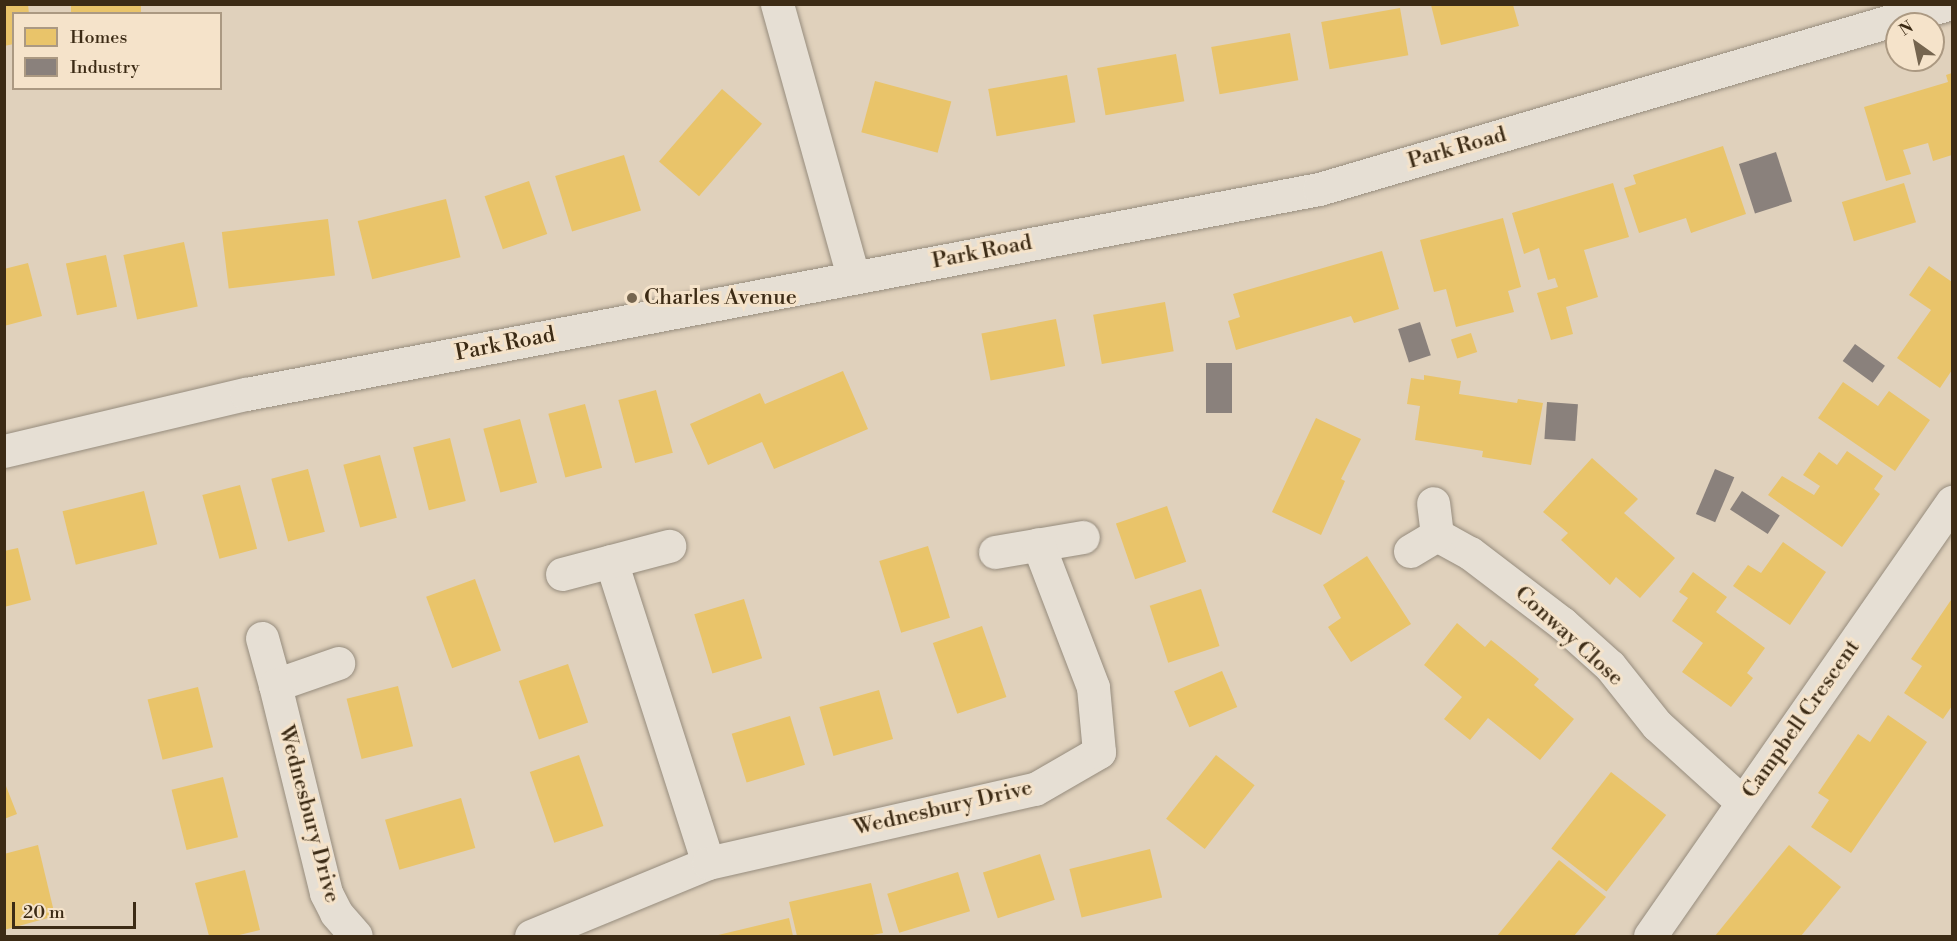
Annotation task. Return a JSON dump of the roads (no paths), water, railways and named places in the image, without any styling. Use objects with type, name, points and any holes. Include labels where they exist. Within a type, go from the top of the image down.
[{"type":"street","points":[[777,4],[853,277]]},
{"type":"street","name":"Park Road","points":[[4,451],[246,394],[1318,189],[1948,4]]},
{"type":"street","name":"Campbell Crescent","points":[[1650,936],[1953,502]]},
{"type":"street","name":"Conway Close","points":[[1427,530],[1470,553],[1562,623],[1610,666],[1658,724],[1742,802]]},
{"type":"street","points":[[995,552],[1083,537]]},
{"type":"street","name":"Wednesbury Drive","points":[[531,936],[708,863],[1035,789],[1099,752],[1093,687],[1038,544]]},
{"type":"street","points":[[562,574],[669,546]]},
{"type":"street","points":[[611,561],[708,863]]},
{"type":"street","name":"Wednesbury Drive","points":[[262,638],[276,685],[326,892],[336,913],[356,936]]},
{"type":"street","points":[[276,685],[338,663]]},
{"type":"place","name":"Charles Avenue","points":[[632,298]]}]
